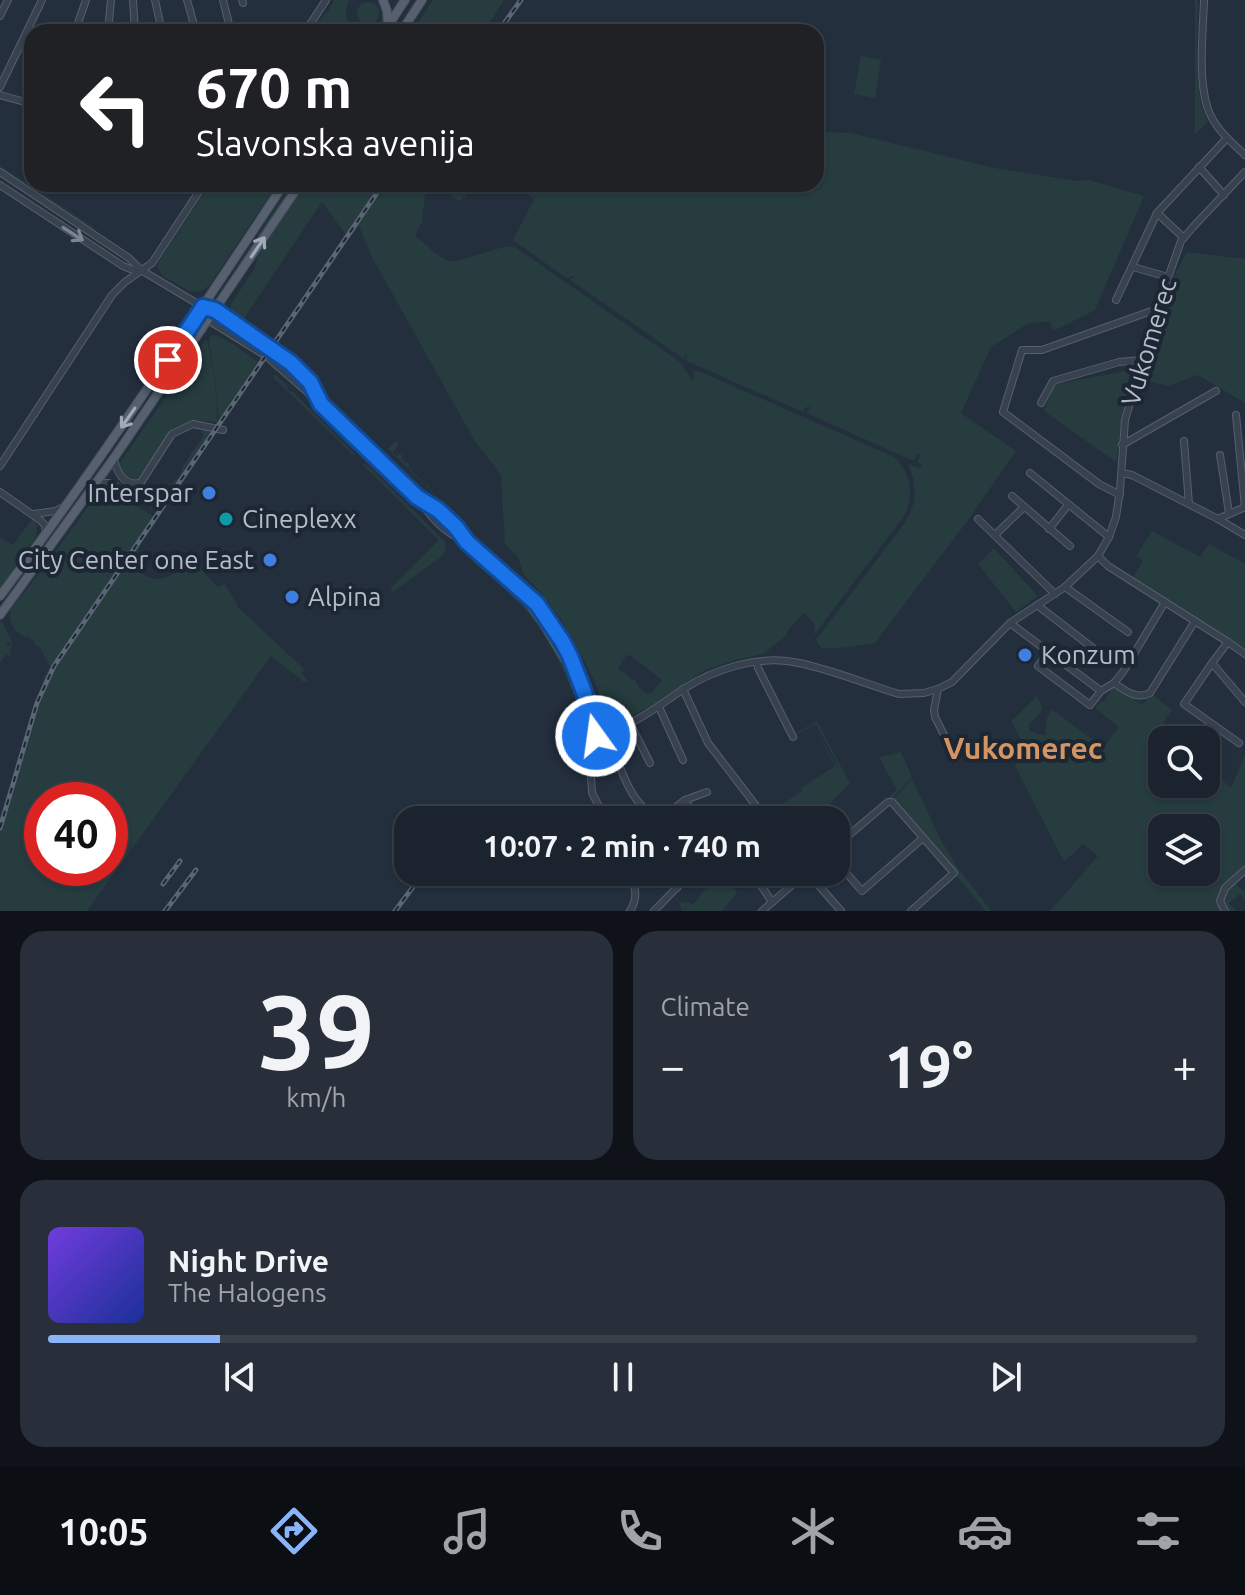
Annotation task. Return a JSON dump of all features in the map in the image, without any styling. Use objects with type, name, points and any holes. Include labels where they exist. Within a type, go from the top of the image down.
[{"type":"main road","points":[[383,0],[388,15],[387,24]]},
{"type":"main road","points":[[390,24],[405,0]]},
{"type":"main road","points":[[406,24],[422,0]]},
{"type":"main road","points":[[0,596],[66,506],[279,192]]},
{"type":"main road","points":[[0,615],[114,458],[295,192]]},
{"type":"street","points":[[0,16],[8,0]]},
{"type":"street","points":[[30,24],[42,0]]},
{"type":"street","points":[[78,24],[86,0]]},
{"type":"street","points":[[109,24],[111,0]]},
{"type":"street","points":[[133,0],[134,24]]},
{"type":"street","points":[[155,0],[160,24]]},
{"type":"street","points":[[187,0],[194,24]]},
{"type":"street","points":[[223,0],[229,24]]},
{"type":"street","points":[[1204,0],[1204,88],[1208,109],[1227,138],[1245,155]]},
{"type":"street","points":[[310,24],[326,1]]},
{"type":"street","points":[[0,87],[24,37]]},
{"type":"street","points":[[0,95],[24,102]]},
{"type":"street","points":[[1116,300],[1157,213],[1227,138]]},
{"type":"street","points":[[1199,167],[1224,195]]},
{"type":"street","points":[[0,172],[24,188]]},
{"type":"street","name":"Vukomerec","points":[[938,689],[956,678],[1010,623],[1065,587],[1098,556],[1116,517],[1125,420],[1168,277],[1184,238],[1245,172]]},
{"type":"street","points":[[0,185],[123,266],[141,270]]},
{"type":"street","points":[[30,192],[129,258],[141,270],[203,307],[215,310],[291,363],[310,382],[321,404]]},
{"type":"street","points":[[0,466],[112,295],[155,259],[199,192]]},
{"type":"street","points":[[1157,213],[1184,238]]},
{"type":"street","points":[[123,266],[127,275],[125,282]]},
{"type":"street","points":[[1133,267],[1168,277]]},
{"type":"street","points":[[203,307],[208,320],[265,356],[321,404],[417,497],[449,535],[467,542],[526,592],[543,612],[562,641],[594,722],[596,736],[591,776],[592,793],[599,806]]},
{"type":"street","points":[[1120,495],[1099,484],[1003,412],[1022,350],[1042,350],[1157,309]]},
{"type":"street","points":[[1041,403],[1053,381],[1119,362],[1141,360]]},
{"type":"street","points":[[1122,445],[1216,391]]},
{"type":"street","points":[[1218,519],[1245,507],[1236,415]]},
{"type":"street","points":[[96,483],[112,484],[126,494],[136,490],[172,434],[193,424],[223,430]]},
{"type":"street","points":[[1184,441],[1189,504]]},
{"type":"street","points":[[1220,455],[1229,513]]},
{"type":"street","points":[[114,458],[120,476],[130,483],[140,483]]},
{"type":"street","points":[[1030,473],[1109,537]]},
{"type":"street","points":[[1122,473],[1132,475],[1245,535]]},
{"type":"street","points":[[0,492],[34,514],[45,525],[46,534]]},
{"type":"street","points":[[1012,496],[1070,546]]},
{"type":"street","points":[[1049,529],[1068,505]]},
{"type":"street","points":[[34,514],[66,506]]},
{"type":"street","points":[[995,535],[1024,507]]},
{"type":"street","points":[[978,519],[1055,594]]},
{"type":"street","points":[[1098,556],[1108,566],[1245,654]]},
{"type":"street","points":[[1065,587],[1128,632]]},
{"type":"street","points":[[1049,652],[1038,666],[1090,705],[1123,672],[1165,602]]},
{"type":"street","points":[[1037,605],[1111,662]]},
{"type":"street","points":[[1114,683],[1132,695],[1150,693],[1195,621]]},
{"type":"street","points":[[1010,623],[1101,691]]},
{"type":"street","points":[[1228,642],[1184,704],[1239,743]]},
{"type":"street","points":[[596,736],[630,723],[705,676],[770,660],[798,662],[899,694],[938,689],[935,717],[956,759]]},
{"type":"street","points":[[757,662],[793,737]]},
{"type":"street","points":[[1212,663],[1245,702]]},
{"type":"street","points":[[683,689],[708,743],[756,806]]},
{"type":"street","points":[[659,707],[683,760]]},
{"type":"street","points":[[630,723],[650,763]]},
{"type":"street","points":[[612,731],[615,755],[632,794],[643,806]]},
{"type":"street","points":[[677,806],[707,792]]},
{"type":"street","points":[[685,800],[689,806]]},
{"type":"street","points":[[850,834],[890,801],[954,873],[911,911]]},
{"type":"street","points":[[850,877],[862,891],[923,838]]},
{"type":"street","points":[[1225,911],[1220,901],[1225,888],[1245,870]]},
{"type":"street","points":[[630,911],[635,902],[634,886]]},
{"type":"street","points":[[761,886],[772,902]]},
{"type":"street","points":[[762,911],[791,886]]},
{"type":"street","points":[[819,886],[839,910]]},
{"type":"street","points":[[654,911],[677,888]]},
{"type":"street","points":[[635,902],[639,911]]},
{"type":"green space","points":[[334,0],[349,0],[346,17],[350,24],[316,24]]},
{"type":"green space","points":[[433,0],[504,0],[489,24],[417,24]]},
{"type":"green space","points":[[1195,0],[1198,0],[1198,79],[1208,122],[1195,134]]},
{"type":"green space","points":[[368,2],[376,5],[379,13],[376,21],[368,24],[360,21],[357,13],[360,5]]},
{"type":"green space","points":[[861,56],[881,60],[875,98],[854,94]]},
{"type":"green space","points":[[824,132],[851,133],[994,168],[1089,180],[1144,196],[1095,310],[1053,331],[1050,322],[1029,323],[991,347],[961,413],[1016,451],[875,643],[841,648],[821,648],[816,640],[904,524],[915,496],[909,464],[920,469],[922,464],[916,462],[920,455],[917,453],[914,461],[806,413],[809,406],[803,412],[685,360],[688,355],[684,359],[569,279],[574,276],[566,278],[513,240],[534,199],[524,192],[824,192]]},
{"type":"green space","points":[[0,166],[24,184],[0,169]]},
{"type":"green space","points":[[36,192],[40,192],[95,230]]},
{"type":"green space","points":[[205,192],[274,192],[209,286],[191,292],[163,276],[157,267]]},
{"type":"green space","points":[[287,192],[290,192],[223,294],[220,292]]},
{"type":"green space","points":[[300,192],[435,192],[425,193],[422,223],[415,236],[442,258],[460,260],[515,247],[680,362],[692,380],[693,371],[699,371],[892,456],[907,476],[910,492],[907,508],[814,635],[815,624],[804,613],[786,636],[763,654],[705,670],[626,719],[623,709],[606,715],[594,680],[560,618],[524,575],[518,557],[505,544],[501,475],[477,444],[459,413],[372,257],[359,226],[349,239],[322,202],[243,320],[235,315],[231,304],[254,269],[260,252]],"holes":[[[630,655],[662,680],[647,694],[635,680],[619,670],[626,656]]]},
{"type":"green space","points":[[445,192],[468,192],[459,201]]},
{"type":"green space","points":[[1187,252],[1245,259],[1245,403],[1198,375],[1168,386],[1143,380],[1164,296]]},
{"type":"green space","points":[[216,335],[259,363],[219,423],[209,341]]},
{"type":"green space","points":[[206,339],[211,357],[217,423],[194,421],[178,427],[138,478],[128,477],[121,471],[121,461]]},
{"type":"green space","points":[[1130,370],[1116,462],[1044,411],[1054,385]]},
{"type":"green space","points":[[275,374],[355,454],[354,456],[273,377]]},
{"type":"green space","points":[[204,429],[211,433],[158,511],[155,511],[150,507],[155,508],[180,475],[204,435],[201,432]]},
{"type":"green space","points":[[396,441],[399,444],[393,452],[403,456],[401,458],[410,464],[408,467],[427,486],[430,483],[428,487],[451,511],[388,449]]},
{"type":"green space","points":[[364,463],[445,542],[446,549],[441,557],[393,592],[390,589],[439,540]]},
{"type":"green space","points":[[109,487],[154,517],[50,670],[37,700],[50,667],[35,642],[15,630],[10,620],[11,609],[100,490]]},
{"type":"green space","points":[[33,518],[37,526],[36,537],[0,588],[0,537],[13,545]]},
{"type":"green space","points":[[156,520],[137,555],[139,570],[150,578],[163,578],[178,572],[191,559],[218,587],[225,584],[239,608],[304,669],[302,674],[308,681],[305,683],[271,656],[128,854],[128,782],[24,782],[24,886],[105,886],[87,911],[0,911],[0,833],[45,688],[59,662]]},
{"type":"green space","points":[[1152,531],[1200,557],[1209,544],[1245,564],[1245,648],[1133,577],[1143,561],[1136,556]]},
{"type":"green space","points":[[486,546],[534,591],[560,625],[587,672],[602,720],[582,670],[555,622],[527,588],[483,547]]},
{"type":"green space","points":[[994,548],[1038,596],[1016,612],[978,564]]},
{"type":"green space","points":[[472,558],[515,595],[538,624],[573,686],[579,708],[561,666],[539,627]]},
{"type":"green space","points":[[0,622],[12,642],[6,643],[8,646],[12,643],[9,659],[7,653],[0,663]]},
{"type":"green space","points":[[1114,686],[1142,705],[1152,694],[1172,710],[1163,722],[1167,726],[1148,726],[1148,798],[1220,798],[1220,777],[1231,788],[1245,755],[1245,866],[1220,892],[1222,911],[1050,911],[1098,856],[1083,844],[1065,861],[1062,858],[1015,766],[1021,753],[1018,743],[1021,740],[1011,721],[1037,696],[1042,708],[1029,724],[1029,730],[1045,735],[1047,718],[1052,709],[1103,748],[1119,727],[1095,708]]},
{"type":"green space","points":[[817,721],[850,784],[830,803],[832,806],[780,806],[835,766],[815,728],[837,766],[838,772],[838,765],[817,726],[795,734]]},
{"type":"green space","points":[[901,752],[912,777],[892,799],[888,798],[897,790],[879,757]]},
{"type":"green space","points":[[912,779],[941,840],[991,911],[986,911],[893,800]]},
{"type":"green space","points":[[1235,883],[1245,893],[1245,899],[1240,894],[1229,903],[1236,911],[1229,911],[1224,899]]},
{"type":"green space","points":[[708,886],[733,886],[737,893],[722,911],[682,911],[674,897],[682,903],[693,905]]},
{"type":"railway","points":[[504,24],[521,0]]},
{"type":"railway","points":[[0,828],[37,703],[54,666],[378,192]]},
{"type":"railway","points":[[163,884],[180,861]]},
{"type":"railway","points":[[165,911],[196,870]]},
{"type":"railway","points":[[395,911],[413,887]]},
{"type":"place","name":"Interspar","points":[[209,493]]},
{"type":"place","name":"Cineplexx","points":[[226,519]]},
{"type":"place","name":"City Center one East","points":[[270,560]]},
{"type":"place","name":"Alpina","points":[[292,597]]},
{"type":"place","name":"Konzum","points":[[1025,655]]},
{"type":"district","name":"Vukomerec","points":[[1023,749]]},
{"type":"route","points":[[168,360],[203,307],[215,310],[291,363],[310,382],[321,404],[417,497],[438,510],[467,542],[537,604],[570,656],[594,722],[596,736]]}]
